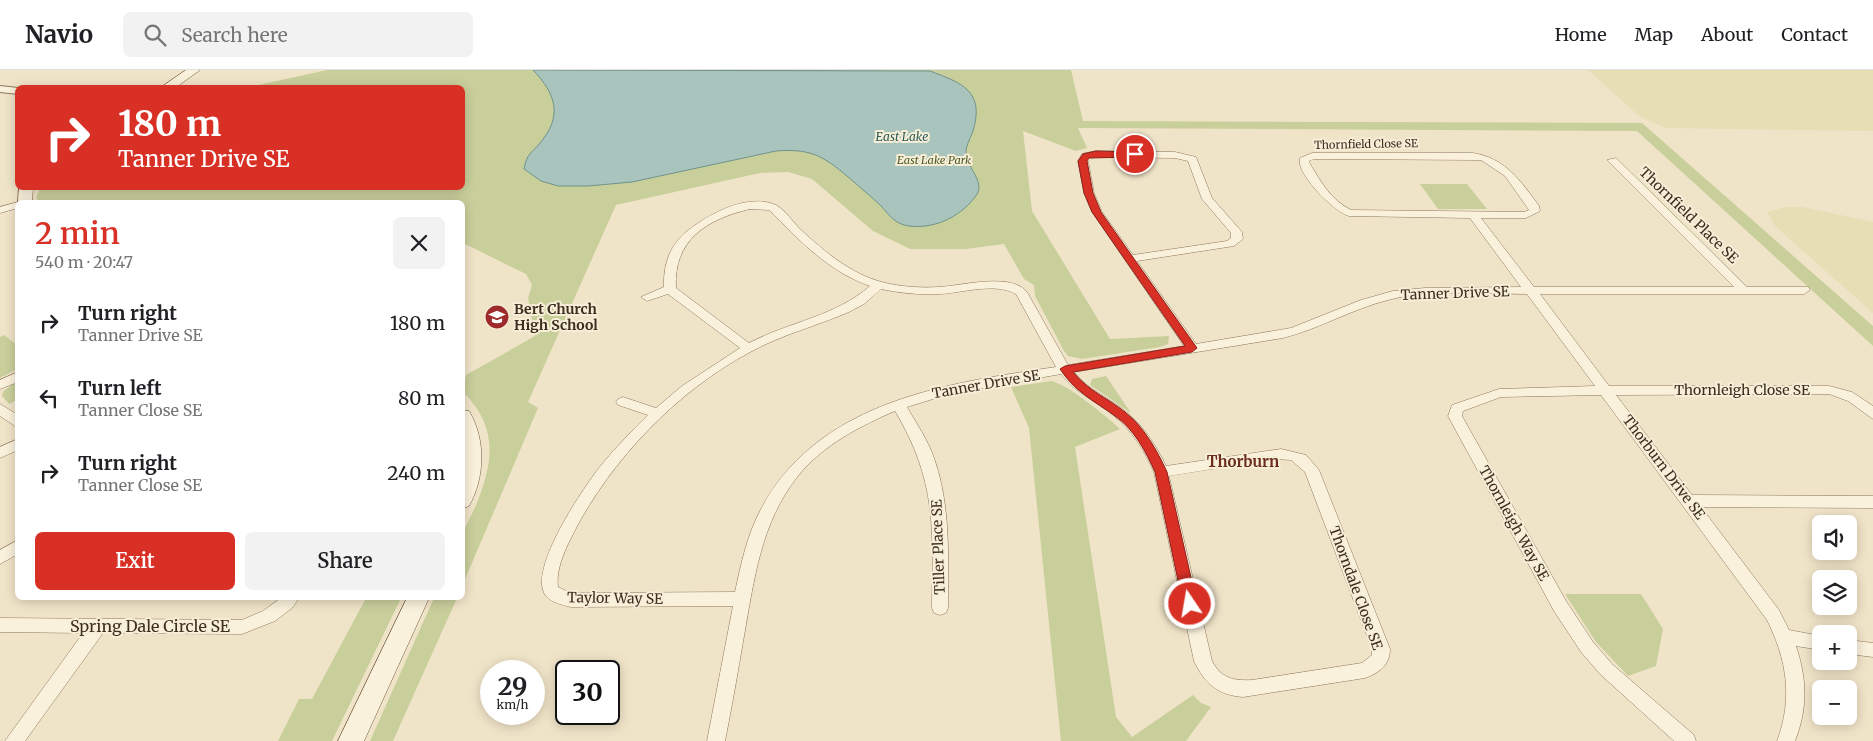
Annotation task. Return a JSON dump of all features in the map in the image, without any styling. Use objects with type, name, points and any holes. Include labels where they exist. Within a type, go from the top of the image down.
[{"type":"main road","points":[[171,85],[194,70]]},
{"type":"main road","points":[[465,422],[470,431],[473,458],[470,480],[465,493]]},
{"type":"main road","points":[[351,741],[417,600]]},
{"type":"street","points":[[0,89],[15,91]]},
{"type":"street","points":[[1128,259],[1230,244],[1237,239],[1236,232],[1207,199],[1194,163],[1188,157],[1175,154],[1096,154],[1083,159],[1091,202],[1128,259],[1192,348]]},
{"type":"street","name":"Thornfield Close SE","points":[[1318,156],[1480,156],[1499,163],[1535,208],[1535,211],[1526,214],[1473,214],[1349,212],[1339,208],[1323,192],[1304,160],[1318,156]]},
{"type":"street","name":"Thornfield Place SE","points":[[1612,160],[1745,290]]},
{"type":"street","points":[[670,289],[670,268],[677,248],[685,238],[708,221],[754,204],[768,205],[773,208],[825,257],[838,266],[878,285]]},
{"type":"street","points":[[0,210],[15,206]]},
{"type":"street","name":"Thorburn Drive SE","points":[[1473,214],[1604,390],[1690,501],[1773,615],[1786,637],[1794,663],[1796,701],[1792,729],[1786,741]]},
{"type":"street","name":"Taylor Way SE","points":[[743,599],[571,600],[562,598],[549,588],[548,579],[556,558],[586,500],[630,440],[656,413],[704,377],[748,348],[845,309],[860,300],[878,285]]},
{"type":"street","name":"Thorndale Close SE","points":[[878,285],[932,291],[1003,285],[1016,288],[1021,292],[1065,369],[1083,390],[1121,414],[1133,426],[1153,454],[1161,472],[1203,661],[1207,672],[1214,681],[1237,690],[1252,688],[1366,670],[1373,666],[1381,657],[1382,648],[1312,470],[1307,462],[1288,454],[1275,454],[1161,472]]},
{"type":"street","points":[[648,297],[670,289]]},
{"type":"street","points":[[670,289],[748,348]]},
{"type":"street","name":"Tanner Drive SE","points":[[716,741],[757,533],[768,508],[784,485],[820,446],[868,417],[898,404],[958,387],[1304,329],[1362,304],[1400,294],[1434,291],[1530,290],[1804,290]]},
{"type":"street","points":[[0,384],[15,377]]},
{"type":"street","name":"Thornleigh Close SE","points":[[1604,390],[1829,390],[1855,399],[1873,414]]},
{"type":"street","name":"Thornleigh Way SE","points":[[1604,390],[1518,391],[1499,394],[1462,405],[1457,408],[1455,416],[1560,606],[1587,647],[1607,670],[1687,741]]},
{"type":"street","points":[[623,402],[656,413]]},
{"type":"street","name":"Tiller Place SE","points":[[898,404],[926,456],[934,484],[940,540],[940,608]]},
{"type":"street","points":[[0,409],[15,421]]},
{"type":"street","points":[[0,454],[15,446]]},
{"type":"street","points":[[1690,501],[1873,502]]},
{"type":"street","points":[[0,558],[15,548]]},
{"type":"street","name":"Spring Dale Circle SE","points":[[0,625],[242,627],[270,617],[289,600]]},
{"type":"street","points":[[14,741],[98,626]]},
{"type":"street","points":[[1786,637],[1812,641]]},
{"type":"street","points":[[1857,648],[1873,650]]},
{"type":"shaded area","points":[[1588,70],[1873,70],[1873,131],[1665,128],[1638,115]]},
{"type":"shaded area","points":[[1786,207],[1803,207],[1873,222],[1873,313],[1775,226],[1767,212]]},
{"type":"green space","name":"East Lake Park","points":[[327,70],[1071,70],[1083,121],[1642,123],[1873,326],[1873,346],[1637,131],[1078,128],[1087,148],[1076,151],[1023,131],[1032,211],[1110,339],[1169,336],[1168,344],[1160,347],[1082,359],[1068,356],[1064,351],[1035,296],[1034,285],[1024,279],[1004,244],[966,249],[910,249],[873,231],[812,179],[788,172],[760,173],[616,205],[528,402],[538,408],[465,579],[465,528],[482,489],[489,459],[487,432],[482,418],[465,394],[466,375],[535,336],[528,298],[532,285],[526,274],[465,244],[465,200],[38,200],[36,198],[39,190],[465,190],[465,85],[259,85]]},
{"type":"green space","points":[[1420,184],[1467,184],[1487,209],[1438,209]]},
{"type":"green space","points":[[4,335],[15,343],[15,370],[0,378],[0,337]]},
{"type":"green space","points":[[1106,376],[1131,413],[1090,385],[1092,379]]},
{"type":"green space","points":[[1051,381],[1067,388],[1097,409],[1120,429],[1075,447],[1116,717],[1132,737],[1193,695],[1201,703],[1211,707],[1186,741],[1061,741],[1029,428],[1011,387]]},
{"type":"green space","points":[[15,382],[15,401],[9,404],[2,396],[3,392]]},
{"type":"green space","points":[[1565,594],[1641,594],[1663,629],[1656,666],[1628,676],[1596,642]]},
{"type":"green space","points":[[365,600],[400,600],[332,741],[278,741],[299,699],[312,699]]},
{"type":"green space","points":[[433,600],[456,600],[393,741],[370,741]]},
{"type":"water","name":"East Lake","points":[[533,70],[930,71],[961,85],[968,90],[973,98],[976,106],[976,117],[966,152],[979,189],[970,203],[957,214],[942,222],[918,227],[904,225],[896,221],[872,197],[827,161],[819,156],[800,151],[776,151],[632,182],[588,186],[558,186],[541,181],[524,169],[528,157],[552,124],[554,114],[554,105],[547,88]]},
{"type":"place","name":"Bert Church High School","points":[[497,317]]},
{"type":"district","name":"Thorburn","points":[[1243,461]]},
{"type":"route","points":[[1135,154],[1096,154],[1086,156],[1083,159],[1084,174],[1091,202],[1153,295],[1192,348],[1065,369],[1083,390],[1121,414],[1144,439],[1153,454],[1161,472],[1190,604]]}]
